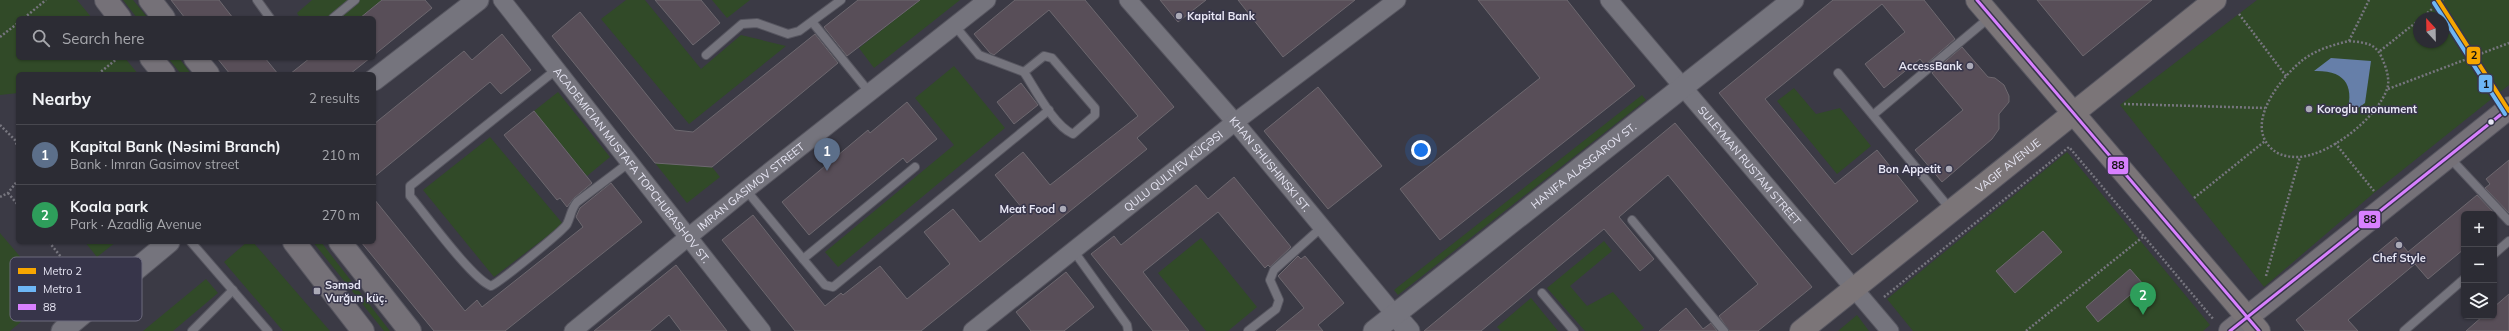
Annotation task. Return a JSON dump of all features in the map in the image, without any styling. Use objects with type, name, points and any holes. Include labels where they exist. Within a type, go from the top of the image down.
[{"type":"main road","points":[[106,0],[118,16]]},
{"type":"main road","points":[[150,0],[162,16]]},
{"type":"main road","name":"VAGIF AVENUE","points":[[1801,331],[2215,0]]},
{"type":"main road","points":[[1984,8],[2253,324]]},
{"type":"main road","points":[[153,60],[162,72]]},
{"type":"main road","points":[[197,60],[206,72]]},
{"type":"main road","points":[[2222,326],[2253,324],[2448,156],[2509,108]]},
{"type":"main road","points":[[296,244],[362,331]]},
{"type":"main road","points":[[342,244],[410,331]]},
{"type":"street","points":[[376,78],[478,0]]},
{"type":"street","name":"ACADEMICIAN MUSTAFA TOPCHUBASHOV ST.","points":[[502,0],[689,236],[762,331]]},
{"type":"street","name":"IMRAN GASIMOV STREET","points":[[573,331],[746,190],[987,0]]},
{"type":"street","name":"KHAN SHUSHINSKI ST.","points":[[1128,0],[1235,122],[1409,331]]},
{"type":"street","name":"QULU QULIYEV KÜÇƏSI","points":[[972,331],[1235,122],[1397,0]]},
{"type":"street","name":"SULEYMAN RUSTAM STREET","points":[[1609,0],[1890,331]]},
{"type":"street","name":"HANIFA ALASGAROV ST.","points":[[1374,331],[1793,0]]},
{"type":"street","points":[[142,264],[167,244]]},
{"type":"street","points":[[62,331],[74,321]]},
{"type":"lane","points":[[257,0],[269,16]]},
{"type":"lane","points":[[335,16],[355,0]]},
{"type":"lane","points":[[706,55],[742,24],[757,23],[788,34],[800,31],[813,23],[838,1]]},
{"type":"lane","points":[[1873,115],[1984,8]]},
{"type":"lane","points":[[813,23],[870,92]]},
{"type":"lane","points":[[954,26],[979,56],[1024,72],[1049,110],[1068,132],[1073,134],[1095,115],[1095,108],[1052,58],[1044,56],[1024,72]]},
{"type":"lane","points":[[557,69],[410,186],[410,196],[484,284],[491,286],[524,262],[567,224],[570,211],[577,202],[630,162]]},
{"type":"lane","points":[[1838,73],[1952,210]]},
{"type":"lane","points":[[746,190],[825,285],[833,287],[1049,110]]},
{"type":"lane","points":[[2448,156],[2509,221]]},
{"type":"lane","points":[[803,259],[915,167]]},
{"type":"lane","points":[[1632,220],[1724,331]]},
{"type":"lane","points":[[1248,331],[1276,309],[1279,300],[1270,280],[1274,270],[1322,227]]},
{"type":"lane","points":[[2497,251],[2509,241]]},
{"type":"lane","points":[[193,244],[268,331]]},
{"type":"lane","points":[[1073,250],[1128,325],[1128,331]]},
{"type":"lane","points":[[2404,331],[2461,283]]},
{"type":"lane","points":[[192,331],[233,290]]},
{"type":"lane","points":[[1542,293],[1570,330]]},
{"type":"path","points":[[26,16],[46,0]]},
{"type":"path","points":[[2349,41],[2369,0]]},
{"type":"path","points":[[2428,12],[2443,0]]},
{"type":"path","points":[[2239,14],[2286,76]]},
{"type":"path","points":[[0,37],[16,25]]},
{"type":"path","points":[[2380,51],[2413,25]]},
{"type":"path","points":[[2349,41],[2367,43],[2380,51],[2387,70],[2388,89],[2375,111],[2355,130],[2335,144],[2318,152],[2300,157],[2287,156],[2274,152],[2265,142],[2261,131],[2261,120],[2265,108],[2286,76],[2304,59],[2324,48],[2349,41]]},
{"type":"path","points":[[2388,89],[2509,42]]},
{"type":"path","points":[[100,72],[116,60]]},
{"type":"path","points":[[2124,104],[2265,108]]},
{"type":"path","points":[[0,125],[15,140]]},
{"type":"path","points":[[2194,198],[2265,142]]},
{"type":"path","points":[[2335,144],[2375,192]]},
{"type":"path","points":[[1870,308],[2069,147],[2222,326]]},
{"type":"path","points":[[2265,279],[2300,157]]},
{"type":"path","points":[[0,197],[8,193],[16,183]]},
{"type":"path","points":[[8,193],[16,203]]},
{"type":"path","points":[[2026,331],[2144,236]]},
{"type":"path","points":[[51,244],[61,257]]},
{"type":"green space","points":[[0,0],[77,0],[90,16],[16,16],[16,60],[127,60],[136,72],[16,72],[16,93],[0,95]]},
{"type":"green space","points":[[123,0],[133,0],[146,16],[135,16]]},
{"type":"green space","points":[[312,0],[382,0],[362,16],[299,16],[297,13]]},
{"type":"green space","points":[[626,0],[645,0],[701,69],[741,35],[786,46],[689,124],[601,19]]},
{"type":"green space","points":[[712,0],[750,0],[727,18]]},
{"type":"green space","points":[[920,0],[960,0],[874,68],[859,48]]},
{"type":"green space","points":[[2257,0],[2509,0],[2509,85],[2375,192],[2264,287],[2120,105]]},
{"type":"green space","points":[[170,60],[180,60],[190,72],[179,72]]},
{"type":"green space","points":[[954,66],[1005,128],[838,267],[825,252],[954,145],[915,98]]},
{"type":"green space","points":[[1794,88],[1816,114],[1840,108],[1871,146],[1837,174],[1777,101]]},
{"type":"green space","points":[[558,92],[610,157],[587,176],[534,111]]},
{"type":"green space","points":[[1642,95],[1646,100],[1398,295],[1394,290]]},
{"type":"green space","points":[[490,137],[563,224],[494,277],[423,190]]},
{"type":"green space","points":[[2067,152],[2210,325],[2203,331],[1913,331],[1887,299]]},
{"type":"green space","points":[[655,163],[712,167],[720,177],[687,203]]},
{"type":"green space","points":[[0,233],[21,257],[10,257],[10,321],[22,321],[10,331],[0,331]]},
{"type":"green space","points":[[1201,238],[1257,307],[1228,331],[1206,331],[1158,273]]},
{"type":"green space","points":[[1604,241],[1612,251],[1570,286],[1587,306],[1613,292],[1644,328],[1640,331],[1585,331],[1547,288]]},
{"type":"green space","points":[[87,244],[113,244],[97,257]]},
{"type":"green space","points":[[245,244],[255,244],[330,331],[283,331],[224,262]]},
{"type":"green space","points":[[315,244],[323,244],[390,331],[384,331]]},
{"type":"green space","points":[[206,279],[218,293],[173,331],[143,331]]},
{"type":"green space","points":[[1531,298],[1558,331],[1501,331],[1497,327]]},
{"type":"green space","points":[[1857,315],[1869,331],[1838,331]]},
{"type":"water","points":[[2331,58],[2371,61],[2365,103],[2346,117],[2349,106],[2349,89],[2346,82],[2341,77],[2334,74],[2325,71],[2314,71]]},
{"type":"building","points":[[171,0],[219,0],[231,16],[183,16]]},
{"type":"building","points":[[382,0],[425,0],[432,8],[376,53],[376,16],[362,16]]},
{"type":"building","points":[[655,0],[701,0],[720,23],[693,45]]},
{"type":"building","points":[[858,0],[920,0],[847,56],[824,27]]},
{"type":"building","points":[[1015,0],[1085,0],[1174,107],[1137,138],[1147,149],[921,331],[795,331],[722,240],[753,215],[825,306],[841,293],[843,295],[880,266],[907,299],[950,264],[924,232],[953,209],[980,242],[1022,208],[995,175],[1023,152],[1050,185],[1138,116],[1049,10],[994,55],[990,53],[974,34]]},
{"type":"building","points":[[1160,0],[1206,0],[1178,22]]},
{"type":"building","points":[[1238,0],[1355,0],[1283,57]]},
{"type":"building","points":[[1478,0],[1567,0],[1635,86],[1440,240],[1400,189],[1540,78]]},
{"type":"building","points":[[1833,0],[1924,0],[1955,39],[1925,65],[1920,59],[1884,88],[1865,64],[1905,32],[1882,4],[1765,99],[1835,184],[1877,150],[1918,201],[1852,255],[1719,93]]},
{"type":"building","points":[[2037,0],[2152,0],[2083,56]]},
{"type":"building","points":[[580,12],[675,130],[693,132],[815,34],[838,63],[712,167],[655,163],[552,36]]},
{"type":"building","points":[[502,34],[531,70],[501,94],[490,82],[376,175],[376,122],[464,51],[472,60]]},
{"type":"building","points":[[1962,47],[1988,77],[1995,78],[2004,85],[2009,96],[2009,102],[1999,114],[1999,129],[1992,139],[1942,182],[1915,150],[1963,110],[1932,73]]},
{"type":"building","points":[[219,60],[267,60],[276,72],[228,72]]},
{"type":"building","points":[[308,60],[368,60],[352,72],[292,72]]},
{"type":"building","points":[[1021,83],[1038,105],[1014,124],[997,102]]},
{"type":"building","points":[[1318,87],[1382,166],[1328,209],[1264,131]]},
{"type":"building","points":[[907,102],[937,139],[907,163],[903,158],[809,235],[782,202],[868,130],[870,133]]},
{"type":"building","points":[[534,111],[592,183],[574,198],[567,207],[560,198],[557,200],[504,135]]},
{"type":"building","points":[[1675,123],[1812,287],[1758,331],[1729,331],[1719,316],[1758,284],[1668,175],[1619,217],[1654,259],[1640,271],[1604,229],[1481,331],[1424,331]]},
{"type":"building","points":[[2509,160],[2509,213],[2485,188],[2490,184],[2486,179]]},
{"type":"building","points":[[1234,177],[1291,247],[1270,267],[1268,265],[1265,268],[1218,212],[1143,272],[1189,331],[1153,331],[1091,254],[1114,236],[1121,245],[1196,185],[1208,199]]},
{"type":"building","points":[[611,183],[642,222],[505,331],[434,331],[363,244],[376,244],[376,201],[465,311],[477,300],[482,307],[583,227],[576,217],[580,208]]},
{"type":"building","points":[[2477,195],[2492,211],[2461,211],[2461,252],[2428,279],[2415,264],[2348,320],[2358,331],[2305,331],[2296,320],[2396,237],[2408,252]]},
{"type":"building","points":[[2043,231],[2062,252],[2015,293],[1996,271]]},
{"type":"building","points":[[1298,256],[1301,259],[1305,256],[1344,303],[1318,325],[1323,331],[1276,331],[1304,308],[1278,276]]},
{"type":"building","points":[[676,265],[727,331],[681,331],[669,315],[650,331],[594,331]]},
{"type":"building","points":[[2130,269],[2143,284],[2098,322],[2086,307]]},
{"type":"building","points":[[1066,272],[1094,307],[1064,331],[1031,331],[1016,312]]},
{"type":"building","points":[[2509,294],[2509,331],[2466,331],[2480,319],[2497,319],[2497,304]]},
{"type":"building","points":[[1686,308],[1703,329],[1711,323],[1717,331],[1659,331]]},
{"type":"metro line","name":"2","points":[[2438,0],[2509,111]]},
{"type":"metro line","name":"1","points":[[2434,3],[2505,114]]},
{"type":"transit line","name":"88","points":[[1977,0],[2259,331]]},
{"type":"transit line","name":"88","points":[[2230,331],[2509,108]]},
{"type":"place","name":"Kapital Bank","points":[[1179,16]]},
{"type":"place","name":"AccessBank","points":[[1970,66]]},
{"type":"place","name":"Koroglu monument","points":[[2309,109]]},
{"type":"place","name":"Bon Appetit","points":[[1949,169]]},
{"type":"place","name":"Kapital Bank (Nəsimi Branch)","points":[[827,171]]},
{"type":"place","name":"Meat Food","points":[[1063,209]]},
{"type":"place","name":"Chef Style","points":[[2399,245]]},
{"type":"place","name":"Səməd Vurğun küç.","points":[[317,291]]},
{"type":"place","name":"Koala park","points":[[2143,315]]}]
